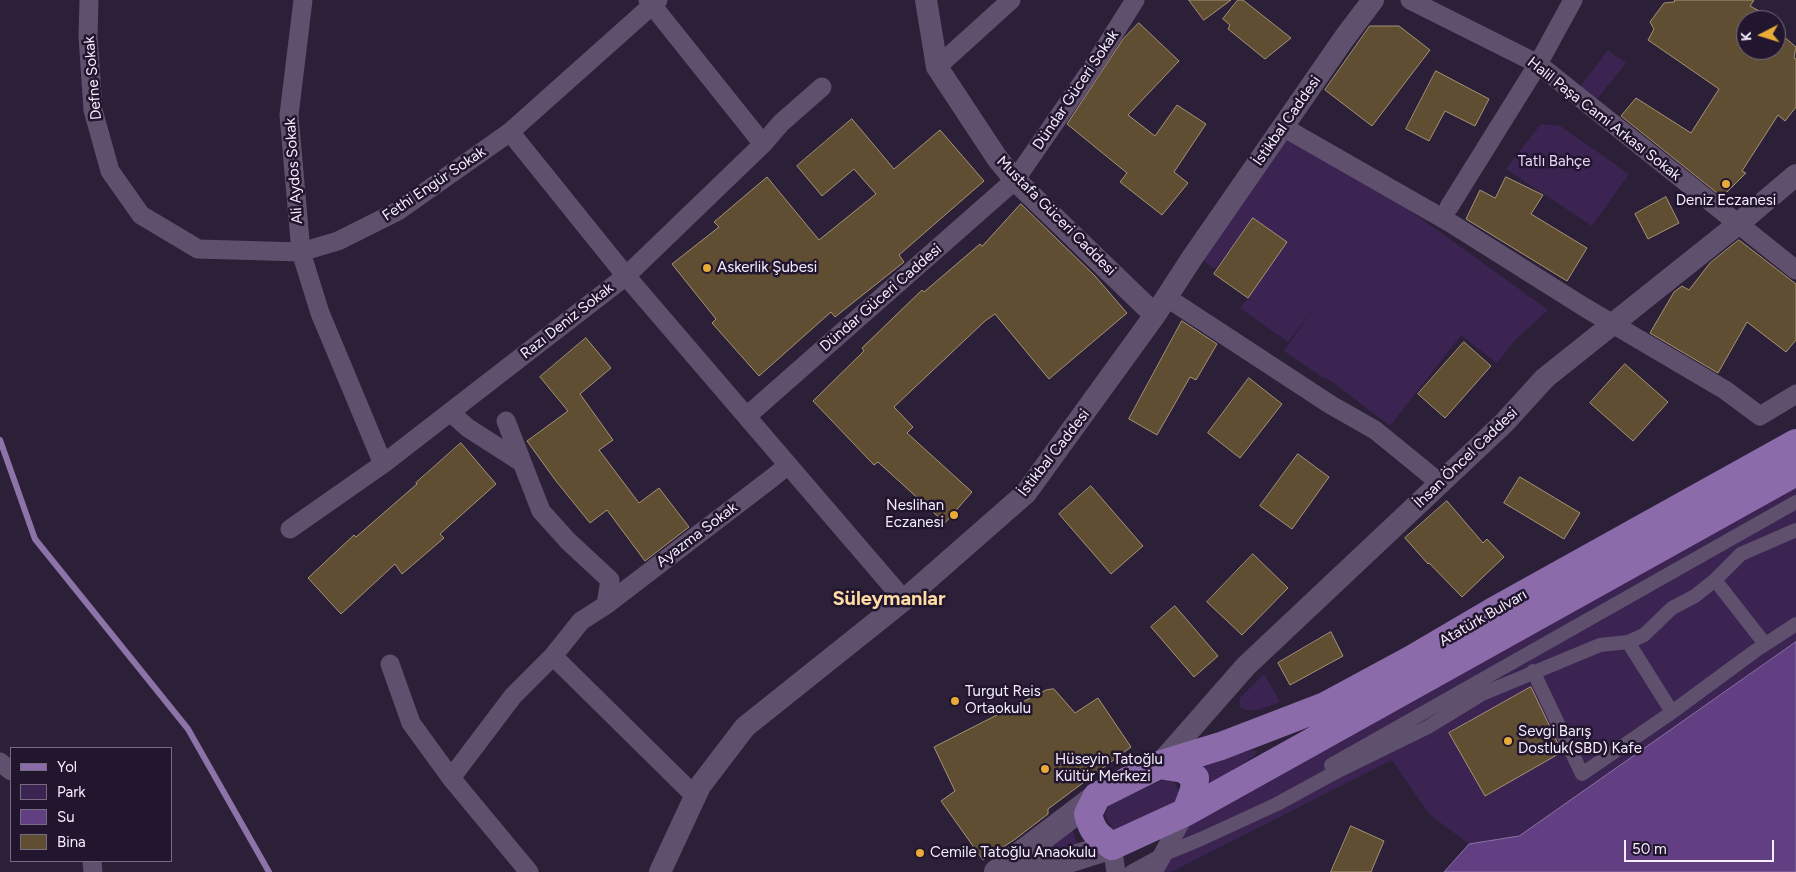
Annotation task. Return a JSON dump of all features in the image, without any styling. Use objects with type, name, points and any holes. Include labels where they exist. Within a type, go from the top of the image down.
[{"type":"main road","name":"Atatürk Bulvarı","points":[[1097,796],[1159,765],[1221,746],[1325,706],[1796,443]]},
{"type":"main road","name":"Atatürk Bulvarı","points":[[1114,859],[1186,812],[1796,472]]},
{"type":"main road","points":[[1159,765],[1184,769],[1195,778],[1194,790],[1186,812]]},
{"type":"main road","points":[[1032,872],[1114,859],[1090,824],[1088,814],[1097,796]]},
{"type":"main road","points":[[997,872],[1097,796]]},
{"type":"street","name":"Defne Sokak","points":[[88,0],[88,36],[93,110],[110,171],[142,215],[198,249],[301,252]]},
{"type":"street","name":"Ali Aydos Sokak","points":[[303,0],[289,115],[301,252],[320,313],[383,464]]},
{"type":"street","name":"Mustafa Güceri Caddesi","points":[[926,0],[937,67],[997,158],[1015,180],[1161,306]]},
{"type":"street","points":[[937,67],[1011,0]]},
{"type":"street","name":"Dündar Güceri Sokak","points":[[1015,180],[1091,70],[1135,0]]},
{"type":"street","name":"Halil Paşa Cami Arkası Sokak","points":[[1410,0],[1538,64],[1796,270]]},
{"type":"street","points":[[1449,207],[1538,64],[1573,0]]},
{"type":"street","name":"İstikbal Caddesi","points":[[660,872],[700,786],[745,727],[904,600],[1026,493],[1161,306],[1371,1]]},
{"type":"street","name":"Fethi Engür Sokak","points":[[301,252],[338,241],[398,211],[510,132],[653,2]]},
{"type":"street","points":[[653,2],[763,144]]},
{"type":"street","name":"Razı Deniz Sokak","points":[[290,530],[383,464],[626,276],[763,144],[780,123],[822,87]]},
{"type":"street","points":[[1283,127],[1449,222],[1613,324],[1725,390],[1760,416],[1796,394]]},
{"type":"street","points":[[510,132],[626,276],[904,600]]},
{"type":"street","name":"İhsan Öncel Caddesi","points":[[1159,765],[1246,666],[1504,423],[1544,378],[1738,224],[1796,175]]},
{"type":"street","name":"Dündar Güceri Caddesi","points":[[747,416],[1015,180]]},
{"type":"street","points":[[1161,306],[1375,430],[1440,484]]},
{"type":"street","points":[[450,412],[468,428],[520,462]]},
{"type":"street","points":[[506,421],[540,511],[568,541],[610,580],[606,605]]},
{"type":"street","name":"Ayazma Sokak","points":[[451,778],[513,696],[553,656],[581,621],[606,605],[788,464]]},
{"type":"street","points":[[1131,872],[1330,766],[1796,502]]},
{"type":"street","points":[[1168,853],[1277,804],[1334,773],[1428,727],[1482,694],[1600,644],[1628,642],[1644,635],[1672,608],[1695,596],[1715,580],[1741,554],[1796,530]]},
{"type":"street","points":[[1715,580],[1765,644]]},
{"type":"street","points":[[1534,671],[1582,774],[1796,624]]},
{"type":"street","points":[[1628,642],[1672,712]]},
{"type":"street","points":[[553,656],[695,796]]},
{"type":"street","points":[[390,664],[410,723],[451,778],[529,872]]},
{"type":"street","points":[[0,762],[10,770]]},
{"type":"street","points":[[1151,872],[1168,853],[1186,812]]},
{"type":"green space","points":[[1608,50],[1626,63],[1596,100],[1580,87]]},
{"type":"green space","name":"Tatlı Bahçe","points":[[1541,124],[1560,126],[1629,174],[1592,226],[1506,169]]},
{"type":"green space","points":[[1294,127],[1548,310],[1515,340],[1497,363],[1461,335],[1390,426],[1330,380],[1322,377],[1284,351],[1316,305],[1288,342],[1240,308],[1248,298],[1253,219],[1215,269],[1200,258]]},
{"type":"green space","points":[[1796,468],[1796,642],[1519,836],[1469,844],[1429,814],[1392,760],[1171,872],[1148,872],[1208,795]]},
{"type":"green space","points":[[1264,674],[1280,702],[1254,710],[1240,707],[1240,698]]},
{"type":"green space","points":[[1252,750],[1257,751],[1255,755],[1209,786],[1200,765]]},
{"type":"green space","points":[[1169,779],[1176,785],[1178,790],[1180,798],[1177,802],[1119,830],[1113,829],[1105,815],[1109,805]]},
{"type":"green space","points":[[1072,826],[1076,841],[1081,848],[1026,858]]},
{"type":"water","points":[[1796,642],[1796,872],[1444,872],[1469,844],[1519,836]]},
{"type":"building","points":[[1189,0],[1231,0],[1204,20]]},
{"type":"building","points":[[1238,0],[1243,0],[1291,38],[1265,59],[1228,29],[1230,25],[1223,19]]},
{"type":"building","points":[[1675,0],[1754,0],[1750,6],[1757,10],[1736,10],[1736,60],[1786,60],[1786,38],[1796,47],[1794,58],[1796,59],[1796,107],[1785,121],[1778,115],[1742,171],[1746,173],[1722,197],[1621,116],[1636,98],[1691,133],[1719,89],[1648,40],[1654,29],[1650,22],[1664,3],[1674,2]]},
{"type":"building","points":[[1139,23],[1179,61],[1128,115],[1155,136],[1177,105],[1206,124],[1174,172],[1188,183],[1162,215],[1120,182],[1127,173],[1067,124],[1123,39]]},
{"type":"building","points":[[1370,26],[1399,26],[1430,50],[1372,126],[1325,90]]},
{"type":"building","points":[[1436,71],[1489,99],[1475,126],[1445,111],[1429,141],[1406,129]]},
{"type":"building","points":[[852,119],[894,169],[940,130],[984,181],[899,255],[904,262],[835,317],[831,312],[759,376],[712,323],[716,319],[672,264],[719,227],[714,222],[767,177],[819,240],[876,194],[854,169],[822,196],[797,166]]},
{"type":"building","points":[[1506,177],[1543,195],[1531,214],[1587,248],[1567,281],[1466,219],[1480,190],[1495,198]]},
{"type":"building","points":[[1666,197],[1679,223],[1648,239],[1635,214]]},
{"type":"building","points":[[1021,204],[1095,276],[1127,313],[1049,379],[995,314],[985,321],[894,407],[913,427],[907,433],[972,492],[945,523],[878,462],[874,465],[813,401],[864,351],[862,348],[922,290],[924,292],[980,244],[982,246]]},
{"type":"building","points":[[1253,218],[1287,242],[1248,298],[1214,274]]},
{"type":"building","points":[[1739,240],[1796,284],[1796,340],[1786,352],[1747,322],[1718,373],[1650,333],[1674,292],[1682,286],[1689,290],[1710,263]]},
{"type":"building","points":[[1182,321],[1217,344],[1196,380],[1190,377],[1157,435],[1129,419]]},
{"type":"building","points":[[586,338],[611,368],[580,394],[613,440],[599,450],[639,503],[659,488],[689,527],[645,561],[607,510],[590,523],[527,441],[568,411],[540,377]]},
{"type":"building","points":[[1464,342],[1491,366],[1445,418],[1418,394]]},
{"type":"building","points":[[1625,364],[1668,402],[1633,441],[1590,403]]},
{"type":"building","points":[[1249,378],[1282,404],[1240,458],[1208,433]]},
{"type":"building","points":[[461,443],[496,484],[440,534],[444,538],[402,574],[395,564],[341,614],[308,578],[354,535],[356,537]]},
{"type":"building","points":[[1298,454],[1329,477],[1292,529],[1260,506]]},
{"type":"building","points":[[1520,477],[1580,513],[1564,539],[1504,503]]},
{"type":"building","points":[[1091,486],[1143,546],[1111,574],[1059,514]]},
{"type":"building","points":[[1447,501],[1483,543],[1487,539],[1504,557],[1462,597],[1428,564],[1405,538]]},
{"type":"building","points":[[1253,554],[1288,588],[1242,635],[1207,602]]},
{"type":"building","points":[[1175,606],[1218,656],[1194,677],[1151,627]]},
{"type":"building","points":[[1331,632],[1343,656],[1290,685],[1278,663]]},
{"type":"building","name":"Sevgi Barış Dostluk(SBD) Kafe","points":[[1531,687],[1562,752],[1485,796],[1449,733]]},
{"type":"building","name":"Hüseyin Tatoğlu Kültür Merkezi","points":[[1054,689],[1075,713],[1098,698],[1131,747],[1048,809],[1048,814],[1014,840],[983,860],[941,801],[955,791],[934,747],[1046,690]]},
{"type":"building","points":[[1351,826],[1384,841],[1371,872],[1331,872]]},
{"type":"waterway","points":[[0,440],[35,539],[188,729],[269,872]]},
{"type":"place","name":"Deniz Eczanesi","points":[[1726,184]]},
{"type":"place","name":"Askerlik Şubesi","points":[[707,268]]},
{"type":"place","name":"Neslihan Eczanesi","points":[[954,515]]},
{"type":"place","name":"Turgut Reis Ortaokulu","points":[[955,701]]},
{"type":"place","name":"Sevgi Barış Dostluk(SBD) Kafe","points":[[1508,741]]},
{"type":"place","name":"Hüseyin Tatoğlu Kültür Merkezi","points":[[1045,769]]},
{"type":"place","name":"Cemile Tatoğlu Anaokulu","points":[[920,853]]},
{"type":"district","name":"Süleymanlar","points":[[889,599]]}]
